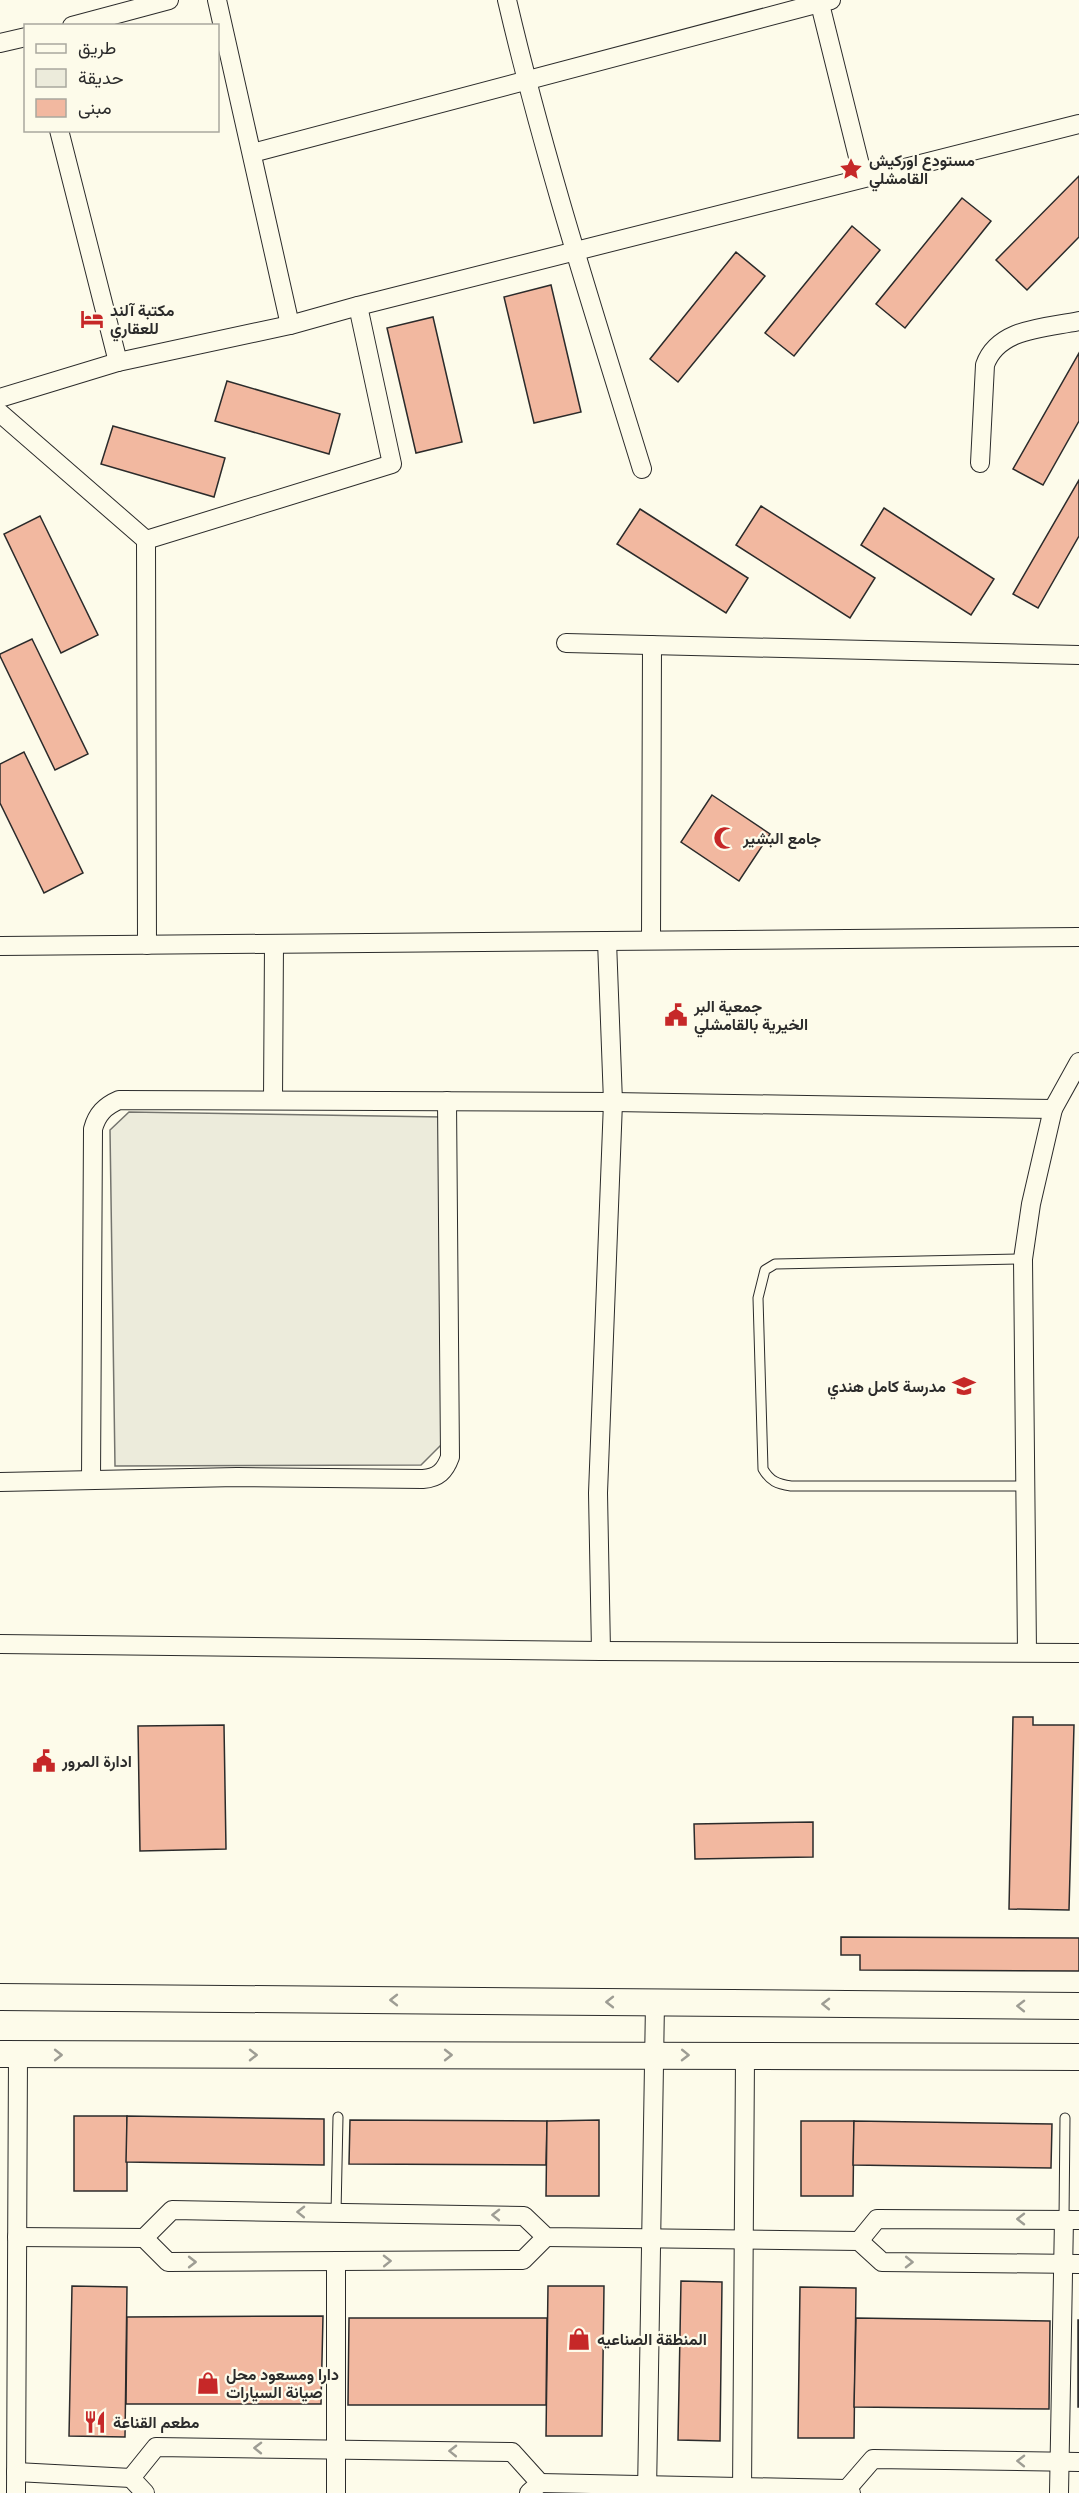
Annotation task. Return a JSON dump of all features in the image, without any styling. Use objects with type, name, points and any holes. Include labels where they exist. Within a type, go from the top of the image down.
[{"type":"main road","points":[[0,1997],[1079,2006]]},
{"type":"main road","points":[[9,2054],[1079,2057]]},
{"type":"street","points":[[79,24],[169,0]]},
{"type":"street","points":[[217,0],[290,325]]},
{"type":"street","points":[[507,0],[526,79],[575,252],[642,469]]},
{"type":"street","points":[[252,153],[823,1],[863,177]]},
{"type":"street","points":[[0,43],[24,37]]},
{"type":"street","points":[[0,398],[118,362],[290,325],[863,177],[1079,124]]},
{"type":"street","points":[[60,132],[118,362]]},
{"type":"street","points":[[146,540],[392,464],[358,306]]},
{"type":"street","points":[[980,464],[985,365],[989,353],[1008,336],[1079,321]]},
{"type":"street","points":[[0,413],[146,540],[147,945]]},
{"type":"street","points":[[566,643],[1079,655]]},
{"type":"street","points":[[651,940],[652,645]]},
{"type":"street","points":[[0,946],[1079,937]]},
{"type":"street","points":[[601,1652],[598,1493],[613,1102],[607,941]]},
{"type":"street","points":[[273,1100],[274,944]]},
{"type":"street","points":[[1027,1652],[1023,1259],[1031,1204],[1053,1108],[1079,1062]]},
{"type":"street","points":[[91,1480],[93,1129],[99,1114],[111,1103],[119,1100],[273,1100],[1053,1108]]},
{"type":"street","points":[[0,1482],[237,1477],[423,1479],[443,1471],[450,1457],[447,1101]]},
{"type":"street","points":[[0,1644],[601,1652],[1079,1653]]},
{"type":"street","points":[[647,2489],[655,2003]]},
{"type":"street","points":[[9,2054],[17,2237],[16,2493]]},
{"type":"street","points":[[742,2490],[745,2056]]},
{"type":"street","points":[[144,2238],[172,2210],[524,2216],[546,2237],[859,2241],[882,2262],[1071,2264]]},
{"type":"street","points":[[859,2241],[877,2219],[1071,2219],[1071,2264],[1059,2493]]},
{"type":"street","points":[[17,2237],[144,2238],[168,2262],[523,2260],[546,2237]]},
{"type":"street","points":[[336,2262],[336,2493]]},
{"type":"street","points":[[131,2478],[156,2447],[512,2452],[535,2488],[849,2491],[873,2459],[1079,2462]]},
{"type":"street","points":[[16,2472],[131,2478],[145,2493]]},
{"type":"lane","points":[[1023,1259],[775,1264],[765,1270],[758,1298],[763,1469],[768,1478],[778,1484],[790,1486],[1026,1486]]},
{"type":"lane","points":[[336,2213],[338,2117]]},
{"type":"lane","points":[[1065,2118],[1071,2219]]},
{"type":"green space","points":[[129,1112],[443,1117],[442,1444],[421,1465],[115,1466],[110,1130]]},
{"type":"building","points":[[1079,176],[1079,237],[1027,290],[996,260]]},
{"type":"building","points":[[962,198],[991,221],[905,328],[876,304]]},
{"type":"building","points":[[852,226],[880,250],[794,356],[765,333]]},
{"type":"building","points":[[736,252],[765,276],[678,382],[650,359]]},
{"type":"building","points":[[551,285],[581,412],[534,423],[504,297]]},
{"type":"building","points":[[433,317],[462,442],[416,453],[387,328]]},
{"type":"building","points":[[1079,353],[1079,421],[1043,485],[1013,469]]},
{"type":"building","points":[[227,381],[340,414],[329,454],[215,421]]},
{"type":"building","points":[[113,426],[225,458],[214,497],[101,464]]},
{"type":"building","points":[[1079,480],[1079,536],[1038,608],[1013,594]]},
{"type":"building","points":[[761,506],[875,578],[850,618],[736,545]]},
{"type":"building","points":[[884,508],[994,579],[971,615],[861,545]]},
{"type":"building","points":[[640,509],[748,578],[726,613],[617,544]]},
{"type":"building","points":[[40,516],[98,635],[61,653],[4,534]]},
{"type":"building","points":[[32,639],[88,754],[55,770],[0,656]]},
{"type":"building","points":[[24,752],[83,873],[44,893],[0,803],[0,764]]},
{"type":"building","name":"جامع البشير","points":[[712,795],[770,834],[739,881],[681,842]]},
{"type":"building","points":[[1013,1717],[1033,1717],[1033,1725],[1074,1725],[1069,1910],[1009,1909]]},
{"type":"building","points":[[224,1725],[226,1849],[140,1851],[138,1726]]},
{"type":"building","points":[[813,1822],[813,1857],[695,1859],[694,1824]]},
{"type":"building","points":[[841,1937],[1079,1938],[1079,1971],[860,1970],[860,1955],[841,1955]]},
{"type":"building","points":[[74,2116],[127,2116],[127,2191],[74,2191]]},
{"type":"building","points":[[127,2116],[324,2119],[324,2165],[126,2162]]},
{"type":"building","points":[[350,2120],[547,2121],[546,2165],[349,2164]]},
{"type":"building","points":[[599,2120],[599,2196],[546,2196],[547,2121]]},
{"type":"building","points":[[801,2121],[854,2121],[853,2196],[801,2196]]},
{"type":"building","points":[[854,2121],[1052,2124],[1051,2168],[853,2165]]},
{"type":"building","points":[[681,2281],[722,2282],[720,2441],[678,2440]]},
{"type":"building","points":[[72,2286],[127,2287],[125,2437],[69,2436]]},
{"type":"building","points":[[548,2286],[604,2286],[602,2436],[546,2436]]},
{"type":"building","points":[[800,2287],[856,2288],[854,2438],[798,2438]]},
{"type":"building","points":[[323,2316],[321,2404],[126,2404],[127,2317]]},
{"type":"building","points":[[349,2318],[547,2318],[546,2405],[348,2405]]},
{"type":"building","points":[[856,2318],[1050,2321],[1049,2409],[854,2407]]},
{"type":"building","points":[[1079,2320],[1079,2407],[1078,2407]]},
{"type":"place","name":"مستودع اوركيش القامشلي","points":[[851,169]]},
{"type":"place","name":"مكتبة آلند للعقاري","points":[[92,319]]},
{"type":"place","name":"جامع البشير","points":[[725,838]]},
{"type":"place","name":"جمعية البر الخيرية بالقامشلي","points":[[676,1015]]},
{"type":"place","name":"مدرسة كامل هندي","points":[[964,1386]]},
{"type":"place","name":"ادارة المرور","points":[[44,1761]]},
{"type":"place","name":"المنطقة الصناعيه","points":[[579,2339]]},
{"type":"place","name":"دارا ومسعود محل صيانة السيارات","points":[[208,2383]]},
{"type":"place","name":"مطعم القناعة","points":[[95,2422]]}]
